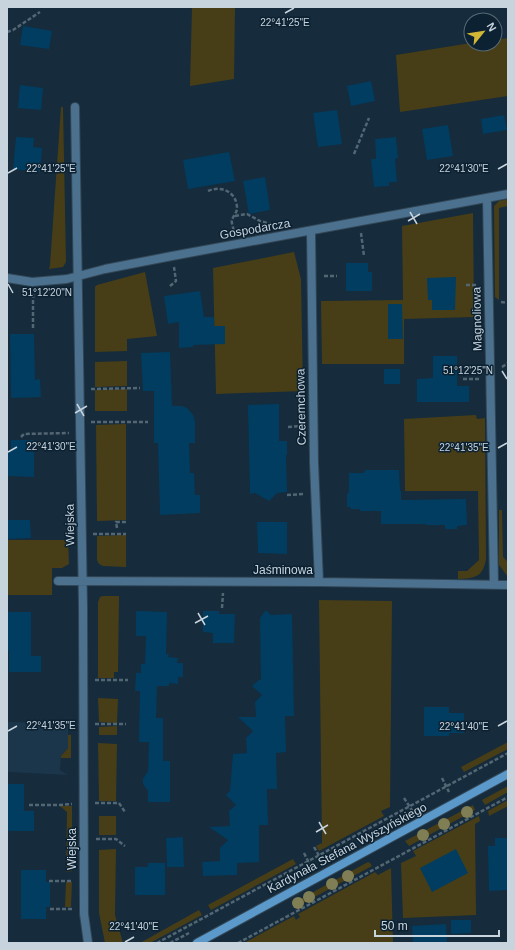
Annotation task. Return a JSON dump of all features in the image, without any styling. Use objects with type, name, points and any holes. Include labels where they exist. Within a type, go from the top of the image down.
[{"type":"street","name":"Wiejska","points":[[75,107],[82,581],[84,914],[88,943]]},
{"type":"street","name":"Gospodarcza","points":[[7,278],[32,282],[78,276],[105,269],[172,256],[508,194]]},
{"type":"street","name":"Magnoliowa","points":[[487,198],[494,584]]},
{"type":"street","name":"Czeremchowa","points":[[311,231],[315,494],[319,582]]},
{"type":"street","name":"Jaśminowa","points":[[58,581],[319,582],[508,585]]},
{"type":"street","name":"Kardynała Stefana Wyszyńskiego","points":[[197,943],[508,774]]},
{"type":"path","points":[[7,32],[13,30],[40,12]]},
{"type":"path","points":[[354,154],[369,118]]},
{"type":"path","points":[[208,191],[222,188],[229,192],[235,199],[237,210],[232,220],[236,245]]},
{"type":"path","points":[[235,216],[247,214],[260,221],[271,224]]},
{"type":"path","points":[[359,222],[364,256]]},
{"type":"path","points":[[170,286],[176,281],[172,256]]},
{"type":"path","points":[[32,282],[33,330]]},
{"type":"path","points":[[90,389],[140,388]]},
{"type":"path","points":[[91,422],[148,422]]},
{"type":"path","points":[[21,436],[24,434],[71,433]]},
{"type":"path","points":[[287,495],[315,494]]},
{"type":"path","points":[[117,528],[116,522],[126,522]]},
{"type":"path","points":[[93,534],[126,534]]},
{"type":"path","points":[[94,680],[128,680]]},
{"type":"path","points":[[94,724],[126,724]]},
{"type":"path","points":[[157,943],[508,753]]},
{"type":"path","points":[[442,778],[450,792]]},
{"type":"path","points":[[238,943],[508,797]]},
{"type":"path","points":[[404,798],[413,812]]},
{"type":"path","points":[[95,803],[119,803],[125,812]]},
{"type":"path","points":[[29,805],[74,804]]},
{"type":"path","points":[[95,838],[116,839],[125,846]]},
{"type":"path","points":[[314,848],[322,861]]},
{"type":"path","points":[[304,853],[311,867]]},
{"type":"path","points":[[49,882],[74,881]]},
{"type":"path","points":[[50,909],[74,909]]},
{"type":"shaded area","points":[[192,7],[235,7],[234,79],[190,86]]},
{"type":"shaded area","points":[[508,38],[508,96],[400,112],[396,55],[463,44],[463,52],[503,52],[503,39]]},
{"type":"shaded area","points":[[61,107],[63,107],[66,262],[63,267],[49,269],[50,265]]},
{"type":"shaded area","points":[[508,199],[508,206],[499,208],[499,300],[495,297],[494,206],[499,201]]},
{"type":"shaded area","points":[[473,213],[474,317],[404,319],[404,364],[322,364],[321,301],[403,300],[402,226]]},
{"type":"shaded area","points":[[294,252],[301,279],[303,391],[216,394],[213,268]]},
{"type":"shaded area","points":[[145,272],[157,336],[127,339],[127,351],[95,352],[95,287],[97,285]]},
{"type":"shaded area","points":[[127,361],[127,386],[95,387],[95,362]]},
{"type":"shaded area","points":[[127,389],[127,411],[95,411],[95,390]]},
{"type":"shaded area","points":[[476,415],[477,419],[485,418],[486,559],[483,570],[477,576],[458,579],[458,571],[467,571],[479,560],[478,491],[405,491],[404,419]]},
{"type":"shaded area","points":[[126,424],[126,520],[97,521],[96,425]]},
{"type":"shaded area","points":[[499,510],[502,510],[503,557],[508,562],[508,577],[499,565]]},
{"type":"shaded area","points":[[126,535],[126,567],[103,566],[99,564],[97,560],[97,536]]},
{"type":"shaded area","points":[[7,540],[68,540],[69,564],[62,568],[52,568],[52,595],[7,595]]},
{"type":"shaded area","points":[[119,596],[118,672],[114,672],[114,678],[98,678],[98,602],[100,597]]},
{"type":"shaded area","points":[[319,600],[392,601],[390,807],[381,811],[384,816],[319,851],[316,846],[322,843]]},
{"type":"shaded area","points":[[98,698],[118,699],[117,723],[99,722]]},
{"type":"shaded area","points":[[7,722],[68,723],[68,748],[61,756],[60,770],[68,775],[7,772]]},
{"type":"shaded area","points":[[117,726],[117,735],[99,735],[99,727]]},
{"type":"shaded area","points":[[68,735],[71,735],[71,758],[61,758],[68,748]]},
{"type":"shaded area","points":[[508,742],[508,749],[464,772],[461,767]]},
{"type":"shaded area","points":[[98,743],[117,744],[116,801],[99,801]]},
{"type":"shaded area","points":[[508,786],[508,792],[485,805],[482,800]]},
{"type":"shaded area","points":[[508,800],[508,806],[489,816],[488,811]]},
{"type":"shaded area","points":[[473,805],[475,810],[409,846],[405,841]]},
{"type":"shaded area","points":[[60,806],[72,806],[72,871],[66,872],[67,812]]},
{"type":"shaded area","points":[[99,816],[116,816],[116,835],[99,835]]},
{"type":"shaded area","points":[[479,816],[480,821],[475,824],[476,915],[403,918],[401,863],[416,856],[413,851]]},
{"type":"shaded area","points":[[116,849],[115,915],[123,943],[105,943],[99,913],[99,850]]},
{"type":"shaded area","points":[[293,859],[296,864],[211,910],[208,905]]},
{"type":"shaded area","points":[[368,862],[372,866],[296,907],[294,904],[295,902]]},
{"type":"shaded area","points":[[391,868],[393,943],[244,943],[294,916],[296,920],[300,917],[298,914],[375,872],[378,875]]},
{"type":"shaded area","points":[[66,882],[72,882],[71,907],[65,907]]},
{"type":"shaded area","points":[[199,910],[202,915],[150,943],[140,943]]},
{"type":"building","points":[[23,26],[52,31],[49,49],[20,45]]},
{"type":"building","points":[[371,81],[375,101],[351,106],[347,86]]},
{"type":"building","points":[[20,85],[43,88],[41,110],[18,108]]},
{"type":"building","points":[[337,110],[342,144],[318,147],[313,113]]},
{"type":"building","points":[[504,115],[507,130],[483,134],[481,119]]},
{"type":"building","points":[[448,125],[453,156],[427,160],[422,129]]},
{"type":"building","points":[[16,137],[34,138],[33,147],[42,148],[40,172],[13,169]]},
{"type":"building","points":[[396,137],[398,158],[395,159],[397,182],[389,182],[389,186],[374,187],[371,159],[376,159],[375,139]]},
{"type":"building","points":[[229,152],[235,181],[188,189],[183,160]]},
{"type":"building","points":[[265,177],[270,210],[249,214],[243,181]]},
{"type":"building","points":[[346,263],[368,263],[368,272],[372,272],[372,291],[346,291]]},
{"type":"building","points":[[456,277],[455,310],[432,310],[432,300],[428,300],[427,278]]},
{"type":"building","points":[[200,291],[204,317],[214,317],[214,326],[225,326],[225,344],[193,345],[193,347],[179,348],[179,322],[168,324],[164,296]]},
{"type":"building","points":[[388,304],[402,304],[403,339],[388,339]]},
{"type":"building","points":[[10,334],[34,334],[35,380],[40,379],[41,397],[11,398]]},
{"type":"building","points":[[170,352],[172,406],[182,406],[187,408],[193,415],[195,421],[195,443],[189,443],[190,473],[194,473],[195,495],[200,495],[200,513],[160,515],[158,443],[154,443],[154,391],[143,391],[141,353]]},
{"type":"building","points":[[433,356],[457,356],[457,386],[469,386],[469,402],[417,402],[417,379],[433,378]]},
{"type":"building","points":[[384,369],[400,369],[400,384],[384,384]]},
{"type":"building","points":[[279,404],[279,441],[287,441],[287,492],[277,493],[269,501],[255,493],[250,494],[248,405]]},
{"type":"building","points":[[11,440],[34,440],[34,477],[7,476],[7,451],[11,451]]},
{"type":"building","points":[[366,470],[399,470],[401,500],[466,499],[467,525],[457,526],[457,529],[445,529],[445,525],[381,524],[381,511],[360,511],[360,509],[351,509],[350,507],[347,507],[349,473],[363,473]]},
{"type":"building","points":[[7,520],[30,520],[31,538],[7,539]]},
{"type":"building","points":[[257,522],[287,522],[287,554],[258,553]]},
{"type":"building","points":[[266,610],[271,615],[292,614],[294,716],[285,716],[286,752],[276,753],[277,789],[267,789],[268,825],[259,825],[259,862],[237,863],[237,875],[203,876],[202,862],[220,861],[220,848],[228,840],[209,827],[230,826],[229,811],[236,805],[226,795],[230,791],[233,754],[247,753],[246,738],[253,731],[238,717],[256,717],[255,702],[262,695],[252,686],[261,680],[260,618]]},
{"type":"building","points":[[136,611],[167,612],[166,654],[169,654],[168,657],[178,658],[177,663],[183,663],[183,677],[178,677],[178,684],[169,683],[169,686],[157,686],[156,718],[163,718],[163,761],[170,761],[170,802],[148,802],[148,791],[143,784],[143,779],[148,771],[149,742],[139,742],[140,691],[135,691],[136,673],[141,673],[141,664],[145,664],[146,636],[136,636]]},
{"type":"building","points":[[203,611],[219,611],[219,614],[235,614],[234,643],[213,643],[213,633],[203,632]]},
{"type":"building","points":[[7,612],[31,612],[31,656],[41,656],[41,672],[9,672],[9,650],[7,650]]},
{"type":"building","points":[[424,707],[449,707],[449,713],[464,713],[464,733],[449,733],[449,736],[424,736]]},
{"type":"building","points":[[7,784],[24,784],[24,811],[34,811],[34,831],[7,831]]},
{"type":"building","points":[[183,837],[184,867],[167,867],[166,838]]},
{"type":"building","points":[[495,838],[508,838],[508,890],[489,891],[488,846],[495,846]]},
{"type":"building","points":[[456,849],[468,873],[432,892],[420,868]]},
{"type":"building","points":[[148,863],[165,863],[165,895],[135,895],[135,867],[148,867]]},
{"type":"building","points":[[21,870],[46,870],[46,882],[50,882],[50,907],[46,907],[46,919],[21,919]]},
{"type":"building","points":[[451,920],[471,920],[471,933],[451,934]]},
{"type":"building","points":[[446,924],[447,943],[413,943],[412,926]]}]
